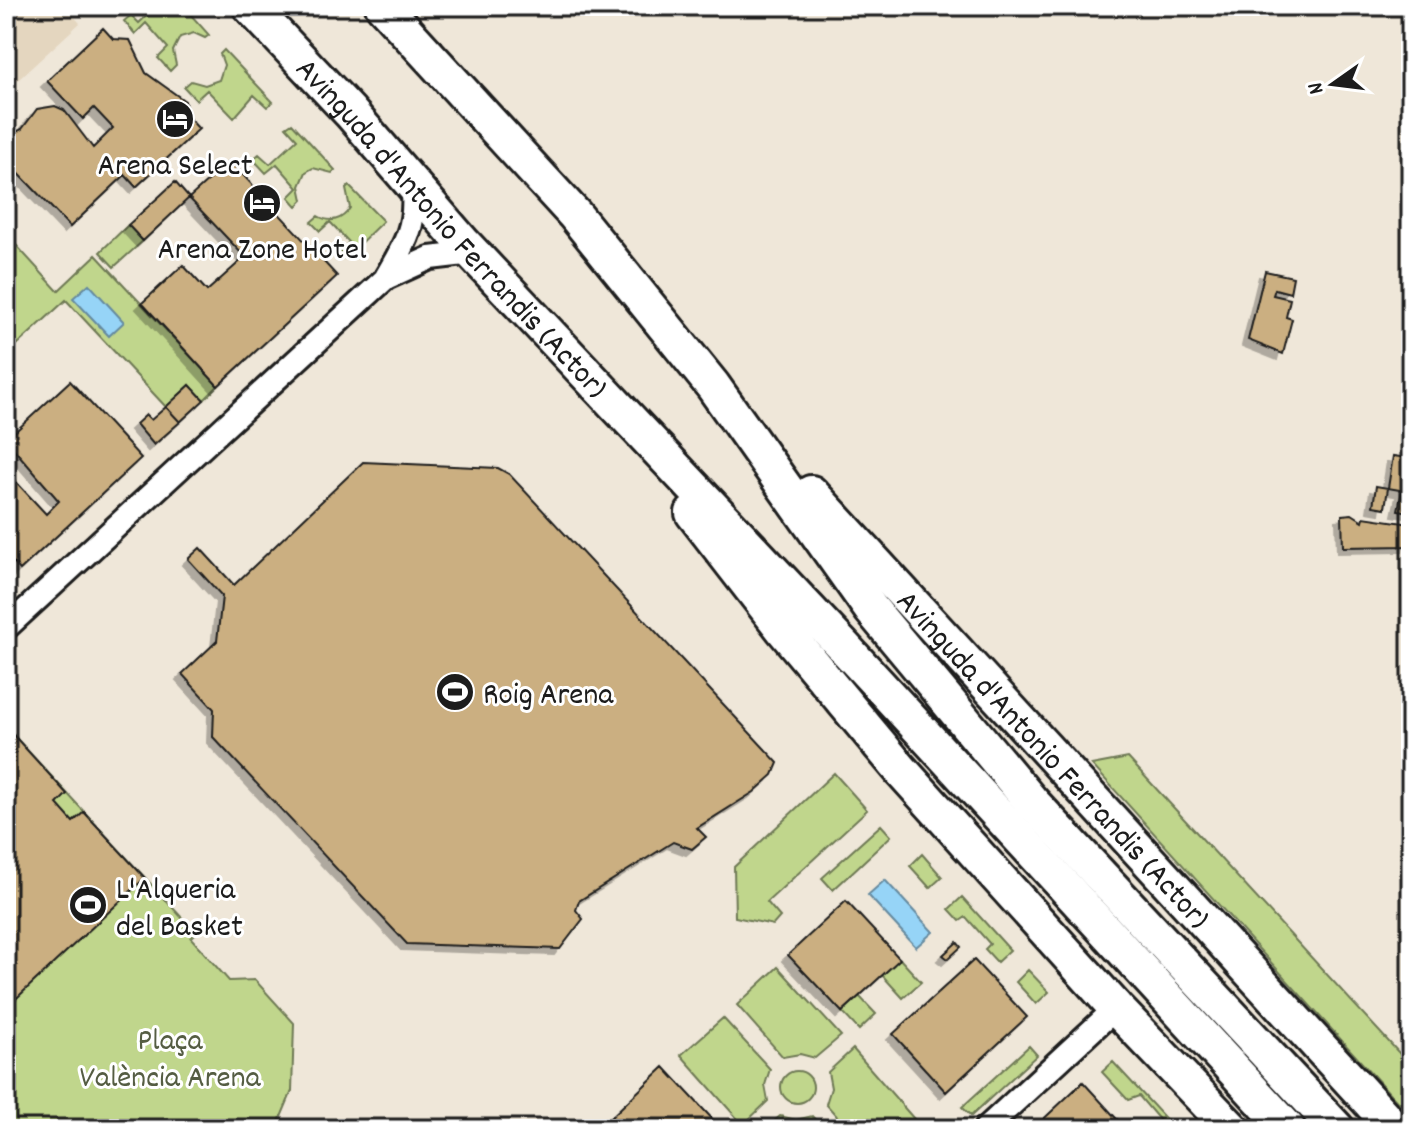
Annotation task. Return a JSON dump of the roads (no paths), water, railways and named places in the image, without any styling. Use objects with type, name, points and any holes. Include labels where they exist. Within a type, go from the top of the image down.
[{"type":"main road","name":"Avinguda d'Antonio Ferrandis (Actor)","points":[[250,6],[350,112],[473,253],[656,446],[1288,1129]]},
{"type":"main road","name":"Avinguda d'Antonio Ferrandis (Actor)","points":[[383,6],[575,215],[713,386],[871,609],[1020,788],[1337,1129]]},
{"type":"main road","name":"Avinguda d'Antonio Ferrandis (Actor)","points":[[713,386],[1395,1129]]},
{"type":"main road","name":"Avinguda d'Antonio Ferrandis (Actor)","points":[[656,446],[697,520],[900,769],[1116,1008],[1232,1129]]},
{"type":"street","points":[[6,628],[386,278],[410,236],[415,203],[412,185]]},
{"type":"street","points":[[386,278],[430,258],[473,253]]},
{"type":"street","points":[[985,1129],[1116,1008]]},
{"type":"water","points":[[89,284],[124,322],[109,336],[73,298]]},
{"type":"water","points":[[885,880],[933,932],[916,947],[868,895]]},
{"type":"place","name":"Arena Select","points":[[175,119]]},
{"type":"place","name":"Arena Zone Hotel","points":[[262,203]]},
{"type":"place","name":"Roig Arena","points":[[455,692]]},
{"type":"place","name":"L'Alqueria del Basket","points":[[88,905]]},
{"type":"park label","name":"Plaça València Arena","points":[[170,1056]]}]
